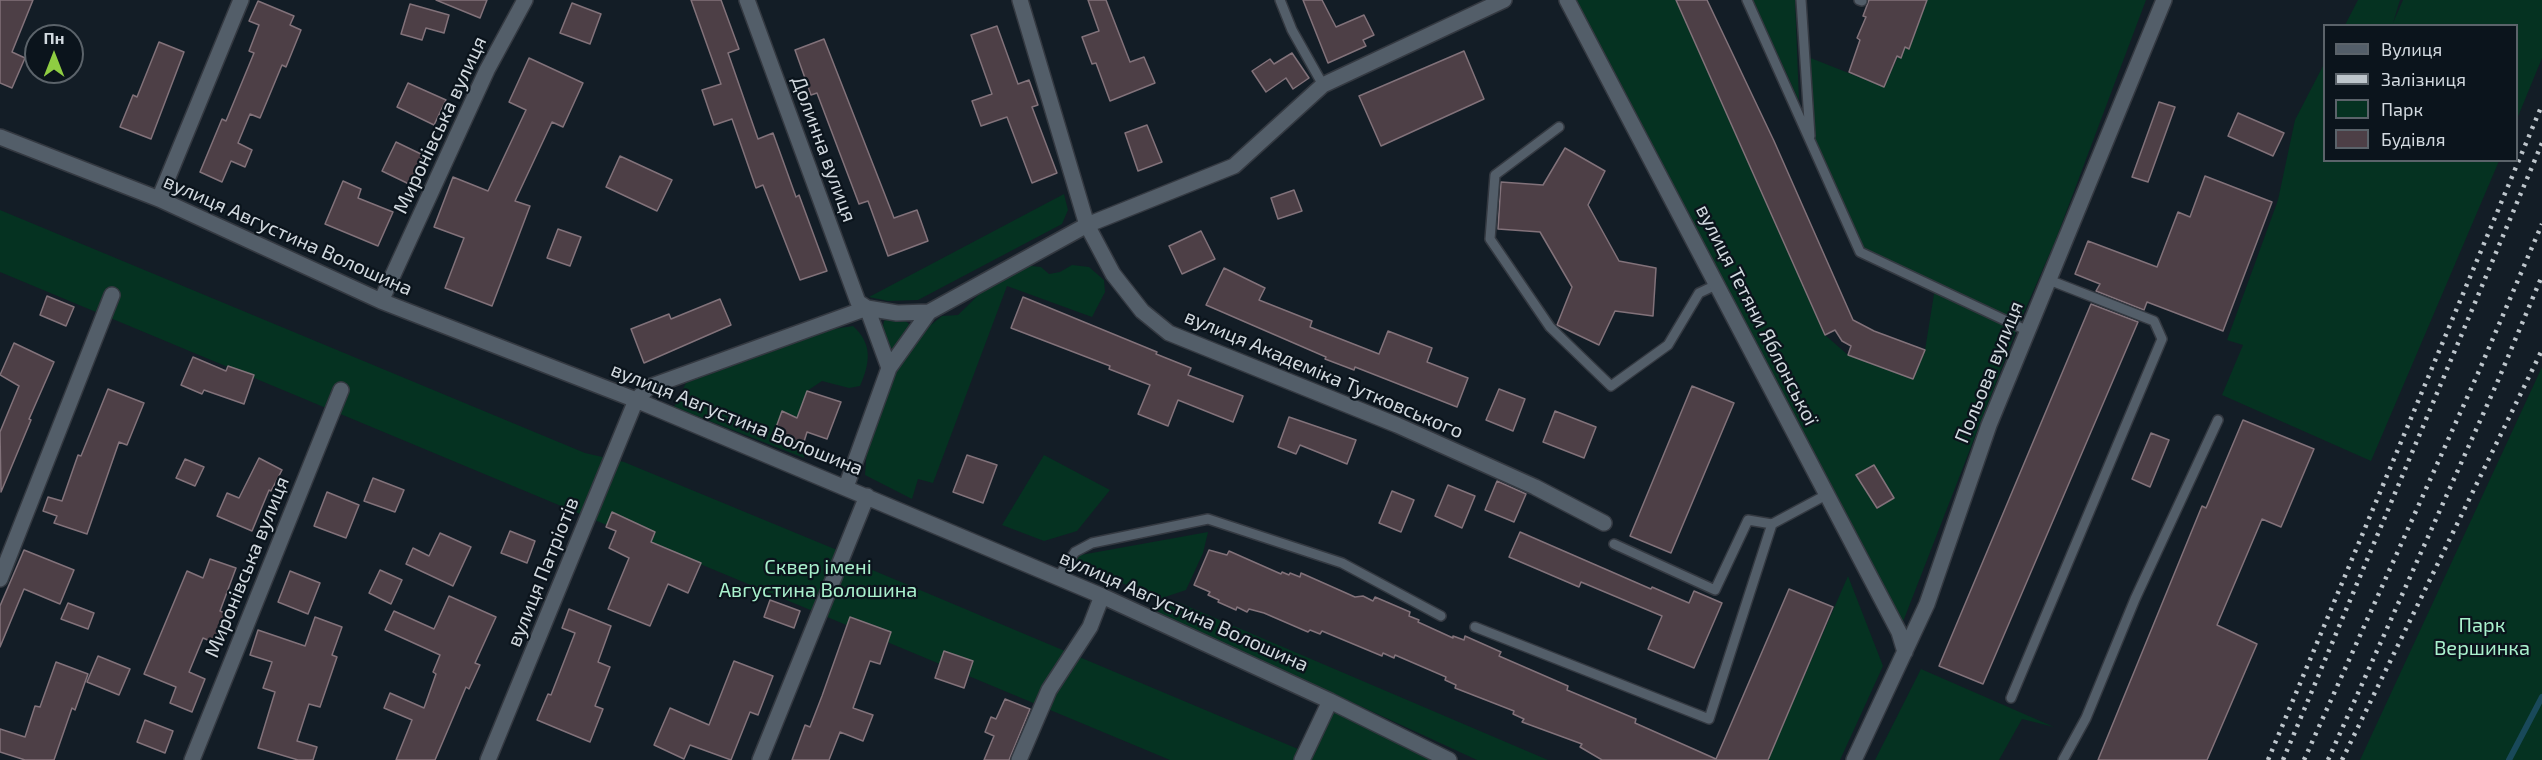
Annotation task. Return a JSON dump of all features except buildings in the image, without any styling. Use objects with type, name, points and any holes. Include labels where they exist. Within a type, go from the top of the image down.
[{"type":"street","points":[[159,199],[241,0]]},
{"type":"street","name":"Миронівська вулиця","points":[[381,301],[488,70],[525,0]]},
{"type":"street","name":"Долинна вулиця","points":[[747,0],[858,302],[867,308],[889,368]]},
{"type":"street","name":"вулиця Академіка Тутковського","points":[[1020,0],[1088,225],[1113,274],[1142,311],[1169,333],[1397,425],[1535,487],[1604,523]]},
{"type":"street","points":[[846,487],[889,368],[929,312],[1088,225],[1234,166],[1323,85],[1504,0]]},
{"type":"street","name":"вулиця Тетяни Яблонської","points":[[1566,0],[1718,284],[1899,632],[1905,651]]},
{"type":"street","name":"Польова вулиця","points":[[1854,760],[1927,604],[1989,425],[2164,0]]},
{"type":"street","name":"вулиця Августина Волошина","points":[[0,137],[159,199],[381,301],[636,400],[1058,577],[1330,701],[1449,760]]},
{"type":"street","points":[[0,579],[112,295]]},
{"type":"street","points":[[636,400],[649,387],[867,308],[897,313],[929,312]]},
{"type":"street","name":"Миронівська вулиця","points":[[192,760],[341,390]]},
{"type":"street","name":"вулиця Патріотів","points":[[488,760],[636,400]]},
{"type":"street","points":[[760,760],[867,496]]},
{"type":"street","points":[[1019,760],[1049,690],[1090,627],[1102,596]]},
{"type":"street","points":[[1302,760],[1330,701]]},
{"type":"lane","points":[[1280,0],[1292,30],[1323,85]]},
{"type":"lane","points":[[1747,0],[1860,252],[2028,331]]},
{"type":"lane","points":[[1801,0],[1811,144]]},
{"type":"lane","points":[[1559,127],[1495,176],[1490,239],[1550,327],[1611,386],[1668,345],[1699,293],[1718,284]]},
{"type":"lane","points":[[2011,698],[2162,339],[2154,321],[2049,280]]},
{"type":"lane","points":[[2063,760],[2086,718],[2136,599],[2218,420]]},
{"type":"lane","points":[[1614,544],[1715,590],[1748,520],[1772,524],[1826,495]]},
{"type":"lane","points":[[1058,577],[1074,552],[1092,543],[1208,519],[1342,563],[1441,616]]},
{"type":"lane","points":[[1475,627],[1709,719],[1772,524]]},
{"type":"green space","points":[[1567,0],[1676,0],[1825,335],[1848,355],[1913,379],[1925,350],[1935,288],[1860,252],[1811,144],[1803,55],[1884,87],[1924,0],[2146,0],[2056,239],[2018,326],[1899,632]]},
{"type":"green space","points":[[1753,0],[1795,0],[1799,101]]},
{"type":"green space","points":[[2358,0],[2400,0],[2393,23],[2403,0],[2542,0],[2542,58],[2518,117],[2518,24],[2346,24]]},
{"type":"green space","points":[[2323,66],[2323,162],[2499,162],[2371,461],[2222,395],[2243,345],[2227,340],[2278,200],[2295,120]]},
{"type":"green space","points":[[1064,194],[1068,210],[1062,224],[918,300],[888,301],[869,297]]},
{"type":"green space","name":"Сквер імені Августина Волошина","points":[[0,210],[585,453],[624,462],[837,550],[851,561],[1298,749],[1294,760],[1170,760],[0,272]]},
{"type":"green space","points":[[1010,264],[1041,267],[1049,274],[1060,272],[1072,265],[1089,267],[1104,280],[1105,292],[1092,317],[1007,286],[933,483],[918,479],[912,499],[865,475],[867,447],[899,361],[922,332],[942,316],[958,315]]},
{"type":"green space","points":[[897,313],[909,324],[909,335],[897,349],[887,347],[881,338],[884,321]]},
{"type":"green space","points":[[853,326],[864,340],[868,354],[860,386],[849,388],[822,381],[807,391],[797,418],[782,412],[774,433],[806,446],[804,458],[674,407],[686,383],[834,329]]},
{"type":"green space","name":"Парк Вершинка","points":[[2542,367],[2542,760],[2360,760]]},
{"type":"green space","points":[[1044,455],[1110,490],[1077,531],[1044,541],[1002,525]]},
{"type":"green space","points":[[1208,532],[1203,553],[1186,590],[1159,599],[1064,558]]},
{"type":"green space","points":[[1848,576],[1883,666],[1840,760],[1720,760],[1725,738],[1769,757]]},
{"type":"green space","points":[[1175,601],[1548,760],[1477,760],[1150,609]]},
{"type":"green space","points":[[1921,669],[2054,727],[2022,719],[1999,760],[1875,760]]},
{"type":"green space","points":[[1330,701],[1449,760],[1302,760]]},
{"type":"waterway","points":[[2509,760],[2542,697]]},
{"type":"railway","points":[[2268,760],[2542,105]]},
{"type":"railway","points":[[2283,760],[2542,143]]},
{"type":"railway","points":[[2304,760],[2479,371],[2542,224]]},
{"type":"railway","points":[[2328,760],[2497,383],[2542,276]]},
{"type":"railway","points":[[2342,760],[2542,350]]}]
